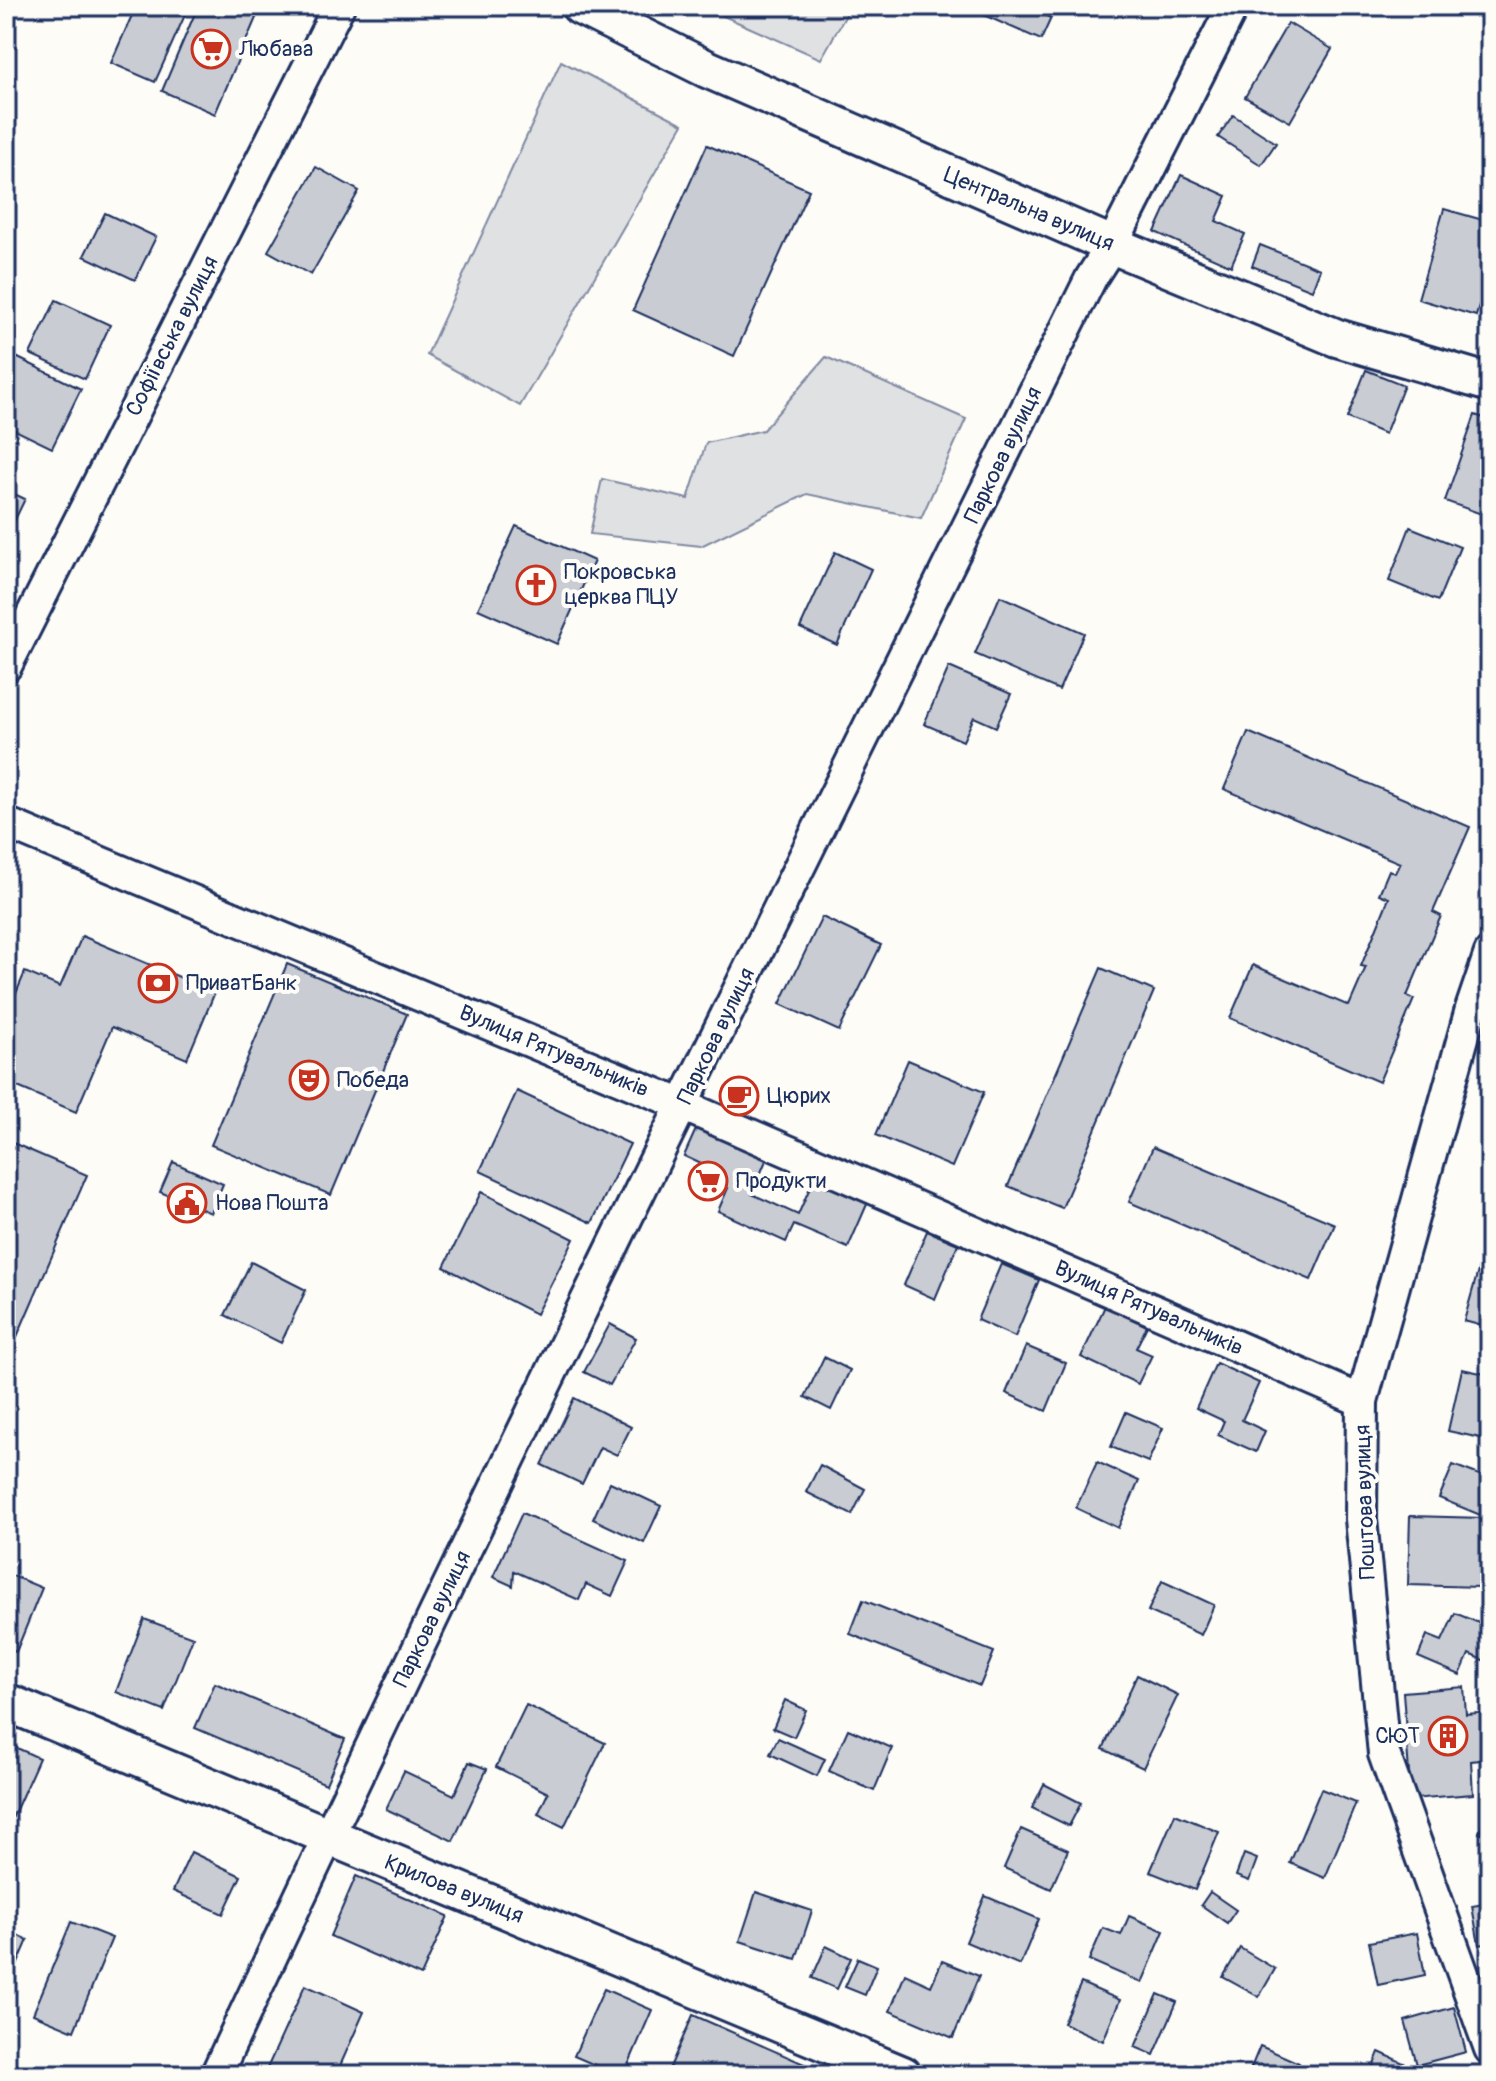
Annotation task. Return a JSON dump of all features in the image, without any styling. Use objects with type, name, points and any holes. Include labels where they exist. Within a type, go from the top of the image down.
[{"type":"street","name":"Софіївська вулиця","points":[[6,666],[339,6]]},
{"type":"street","name":"Центральна вулиця","points":[[580,6],[707,69],[1112,245],[1337,338],[1490,383]]},
{"type":"street","name":"Паркова вулиця","points":[[216,2075],[327,1837],[682,1105],[1091,278],[1112,245],[1233,6]]},
{"type":"street","name":"Вулиця Рятувальників","points":[[6,823],[682,1105],[1362,1401]]},
{"type":"street","name":"Поштова вулиця","points":[[1490,953],[1471,1009],[1362,1401],[1361,1519],[1384,1754],[1490,2049]]},
{"type":"street","name":"Крилова вулиця","points":[[6,1702],[903,2075]]},
{"type":"shaded area","points":[[701,6],[851,6],[821,59]]},
{"type":"shaded area","points":[[561,61],[683,124],[520,406],[427,355]]},
{"type":"shaded area","points":[[826,357],[966,419],[921,518],[807,494],[701,546],[590,534],[602,479],[688,499],[706,443],[763,430]]},
{"type":"building","points":[[136,6],[189,6],[155,82],[111,63]]},
{"type":"building","name":"Любава","points":[[198,6],[261,6],[215,114],[162,91]]},
{"type":"building","points":[[963,6],[1037,6],[1035,11],[1051,18],[1041,40]]},
{"type":"building","points":[[1288,23],[1332,49],[1290,122],[1245,97]]},
{"type":"building","points":[[1233,115],[1276,143],[1261,165],[1218,137]]},
{"type":"building","points":[[707,145],[809,190],[734,356],[633,310]]},
{"type":"building","points":[[316,167],[359,191],[311,275],[268,251]]},
{"type":"building","points":[[1181,175],[1227,196],[1216,221],[1245,234],[1231,266],[1155,232]]},
{"type":"building","points":[[1444,209],[1490,222],[1490,269],[1476,316],[1418,299]]},
{"type":"building","points":[[105,213],[156,237],[135,280],[84,256]]},
{"type":"building","points":[[1260,245],[1320,269],[1312,290],[1252,266]]},
{"type":"building","points":[[56,300],[110,325],[85,379],[30,354]]},
{"type":"building","points":[[8,353],[81,389],[52,448],[9,427],[6,432]]},
{"type":"building","points":[[1366,370],[1404,385],[1385,434],[1347,418]]},
{"type":"building","points":[[1475,415],[1490,420],[1490,506],[1487,516],[1445,501]]},
{"type":"building","points":[[6,490],[25,499],[6,538]]},
{"type":"building","name":"Покровська церква ПЦУ","points":[[516,526],[594,561],[557,644],[478,609]]},
{"type":"building","points":[[1410,527],[1460,547],[1438,601],[1389,581]]},
{"type":"building","points":[[835,552],[871,569],[837,645],[800,628]]},
{"type":"building","points":[[1000,596],[1084,633],[1059,690],[975,654]]},
{"type":"building","points":[[949,667],[1011,694],[996,727],[974,717],[963,741],[924,724]]},
{"type":"building","points":[[1248,732],[1470,827],[1433,912],[1441,916],[1407,996],[1414,999],[1379,1082],[1230,1018],[1253,965],[1349,1006],[1366,967],[1361,966],[1389,898],[1379,894],[1389,870],[1395,873],[1400,863],[1224,789]]},
{"type":"building","points":[[822,917],[881,945],[839,1031],[780,1004]]},
{"type":"building","points":[[82,936],[215,992],[187,1059],[112,1027],[76,1112],[6,1082],[6,1017],[25,972],[60,987]]},
{"type":"building","name":"Победа","points":[[287,964],[407,1014],[331,1195],[211,1145]]},
{"type":"building","points":[[1101,968],[1154,991],[1062,1208],[1008,1186]]},
{"type":"building","points":[[908,1060],[984,1092],[952,1167],[876,1135]]},
{"type":"building","points":[[517,1091],[630,1144],[592,1223],[480,1171]]},
{"type":"building","points":[[697,1127],[767,1158],[752,1194],[798,1215],[814,1178],[868,1202],[848,1248],[794,1225],[786,1242],[718,1211],[728,1188],[709,1180],[714,1170],[684,1156]]},
{"type":"building","points":[[6,1140],[87,1175],[6,1362]]},
{"type":"building","points":[[1153,1147],[1335,1224],[1311,1280],[1129,1202]]},
{"type":"building","points":[[173,1162],[223,1184],[211,1213],[160,1192]]},
{"type":"building","points":[[481,1192],[574,1239],[536,1314],[444,1267]]},
{"type":"building","points":[[927,1231],[958,1244],[935,1299],[904,1285]]},
{"type":"building","points":[[1490,1236],[1490,1328],[1464,1321]]},
{"type":"building","points":[[251,1262],[306,1290],[281,1343],[225,1315]]},
{"type":"building","points":[[1001,1264],[1039,1280],[1015,1337],[977,1320]]},
{"type":"building","points":[[1105,1306],[1147,1326],[1136,1348],[1152,1355],[1138,1384],[1081,1357]]},
{"type":"building","points":[[610,1324],[636,1338],[610,1385],[584,1372]]},
{"type":"building","points":[[1026,1346],[1066,1363],[1046,1411],[1006,1393]]},
{"type":"building","points":[[824,1357],[850,1370],[831,1410],[805,1397]]},
{"type":"building","points":[[1216,1363],[1259,1383],[1242,1420],[1265,1431],[1256,1452],[1218,1435],[1224,1421],[1196,1408]]},
{"type":"building","points":[[1462,1369],[1490,1375],[1490,1418],[1485,1439],[1448,1431]]},
{"type":"building","points":[[574,1398],[631,1427],[617,1455],[600,1447],[582,1484],[542,1465]]},
{"type":"building","points":[[1126,1412],[1163,1428],[1148,1462],[1111,1447]]},
{"type":"building","points":[[1097,1462],[1139,1481],[1118,1528],[1076,1508]]},
{"type":"building","points":[[820,1465],[865,1489],[852,1515],[806,1492]]},
{"type":"building","points":[[1453,1465],[1490,1479],[1490,1519],[1439,1498]]},
{"type":"building","points":[[610,1482],[661,1506],[644,1543],[593,1519]]},
{"type":"building","points":[[522,1513],[628,1561],[612,1596],[586,1584],[579,1600],[514,1571],[513,1586],[493,1577]]},
{"type":"building","points":[[1410,1516],[1484,1518],[1481,1587],[1408,1585]]},
{"type":"building","points":[[6,1573],[42,1588],[16,1652],[6,1648]]},
{"type":"building","points":[[1162,1581],[1214,1605],[1201,1635],[1148,1611]]},
{"type":"building","points":[[863,1600],[994,1652],[980,1686],[850,1634]]},
{"type":"building","points":[[1485,1608],[1490,1610],[1490,1663],[1469,1654],[1460,1675],[1418,1657],[1427,1635],[1442,1641],[1455,1613],[1479,1623]]},
{"type":"building","points":[[144,1619],[193,1637],[164,1711],[116,1692]]},
{"type":"building","points":[[1137,1675],[1178,1695],[1143,1768],[1103,1749]]},
{"type":"building","points":[[215,1683],[345,1739],[326,1784],[195,1728]]},
{"type":"building","name":"СЮТ","points":[[1464,1687],[1466,1714],[1490,1712],[1490,1759],[1471,1761],[1473,1794],[1411,1799],[1403,1692]]},
{"type":"building","points":[[785,1700],[806,1710],[794,1737],[773,1728]]},
{"type":"building","points":[[526,1705],[605,1743],[564,1827],[538,1814],[548,1793],[496,1767]]},
{"type":"building","points":[[848,1729],[892,1748],[874,1791],[829,1771]]},
{"type":"building","points":[[778,1738],[825,1759],[817,1776],[770,1754]]},
{"type":"building","points":[[6,1743],[39,1758],[6,1832]]},
{"type":"building","points":[[469,1762],[487,1769],[453,1841],[386,1809],[404,1771],[454,1795]]},
{"type":"building","points":[[1044,1784],[1081,1803],[1069,1826],[1032,1808]]},
{"type":"building","points":[[1321,1789],[1356,1803],[1325,1878],[1290,1863]]},
{"type":"building","points":[[1490,1808],[1490,1838],[1479,1833]]},
{"type":"building","points":[[1175,1814],[1219,1832],[1195,1890],[1150,1872]]},
{"type":"building","points":[[1021,1829],[1068,1850],[1051,1889],[1004,1868]]},
{"type":"building","points":[[191,1852],[241,1876],[223,1914],[173,1891]]},
{"type":"building","points":[[1244,1854],[1257,1859],[1249,1881],[1236,1876]]},
{"type":"building","points":[[356,1876],[448,1916],[421,1976],[330,1936]]},
{"type":"building","points":[[756,1892],[812,1911],[796,1959],[740,1941]]},
{"type":"building","points":[[1210,1892],[1236,1910],[1227,1923],[1201,1905]]},
{"type":"building","points":[[985,1896],[1039,1919],[1020,1965],[966,1942]]},
{"type":"building","points":[[1490,1903],[1490,1943],[1479,1945],[1472,1906]]},
{"type":"building","points":[[1129,1916],[1164,1931],[1142,1983],[1089,1960],[1103,1928],[1121,1935]]},
{"type":"building","points":[[71,1922],[112,1938],[74,2031],[33,2014]]},
{"type":"building","points":[[6,1930],[28,1940],[10,1982],[6,1980]]},
{"type":"building","points":[[1417,1933],[1425,1975],[1378,1985],[1369,1942]]},
{"type":"building","points":[[826,1946],[851,1958],[837,1989],[812,1978]]},
{"type":"building","points":[[1240,1948],[1275,1969],[1259,1997],[1223,1977]]},
{"type":"building","points":[[858,1958],[877,1966],[865,1995],[845,1987]]},
{"type":"building","points":[[942,1961],[979,1976],[953,2038],[890,2011],[905,1974],[931,1986]]},
{"type":"building","points":[[1081,1983],[1120,2000],[1103,2041],[1063,2023]]},
{"type":"building","points":[[305,1985],[364,2012],[336,2075],[264,2075]]},
{"type":"building","points":[[604,1989],[652,2010],[624,2075],[574,2056]]},
{"type":"building","points":[[1158,1994],[1177,2002],[1154,2055],[1135,2047]]},
{"type":"building","points":[[1454,2007],[1466,2052],[1417,2065],[1405,2021]]},
{"type":"building","points":[[693,2015],[829,2075],[667,2074]]},
{"type":"building","points":[[1260,2046],[1299,2063],[1294,2075],[1248,2075]]},
{"type":"building","points":[[1379,2052],[1406,2064],[1402,2075],[1370,2075]]},
{"type":"place","name":"Любава","points":[[211,49]]},
{"type":"place","name":"Покровська церква ПЦУ","points":[[536,585]]},
{"type":"place","name":"ПриватБанк","points":[[158,983]]},
{"type":"place","name":"Победа","points":[[309,1080]]},
{"type":"place","name":"Цюрих","points":[[739,1096]]},
{"type":"place","name":"Продукти","points":[[708,1181]]},
{"type":"place","name":"Нова Пошта","points":[[187,1203]]},
{"type":"place","name":"СЮТ","points":[[1448,1736]]}]
